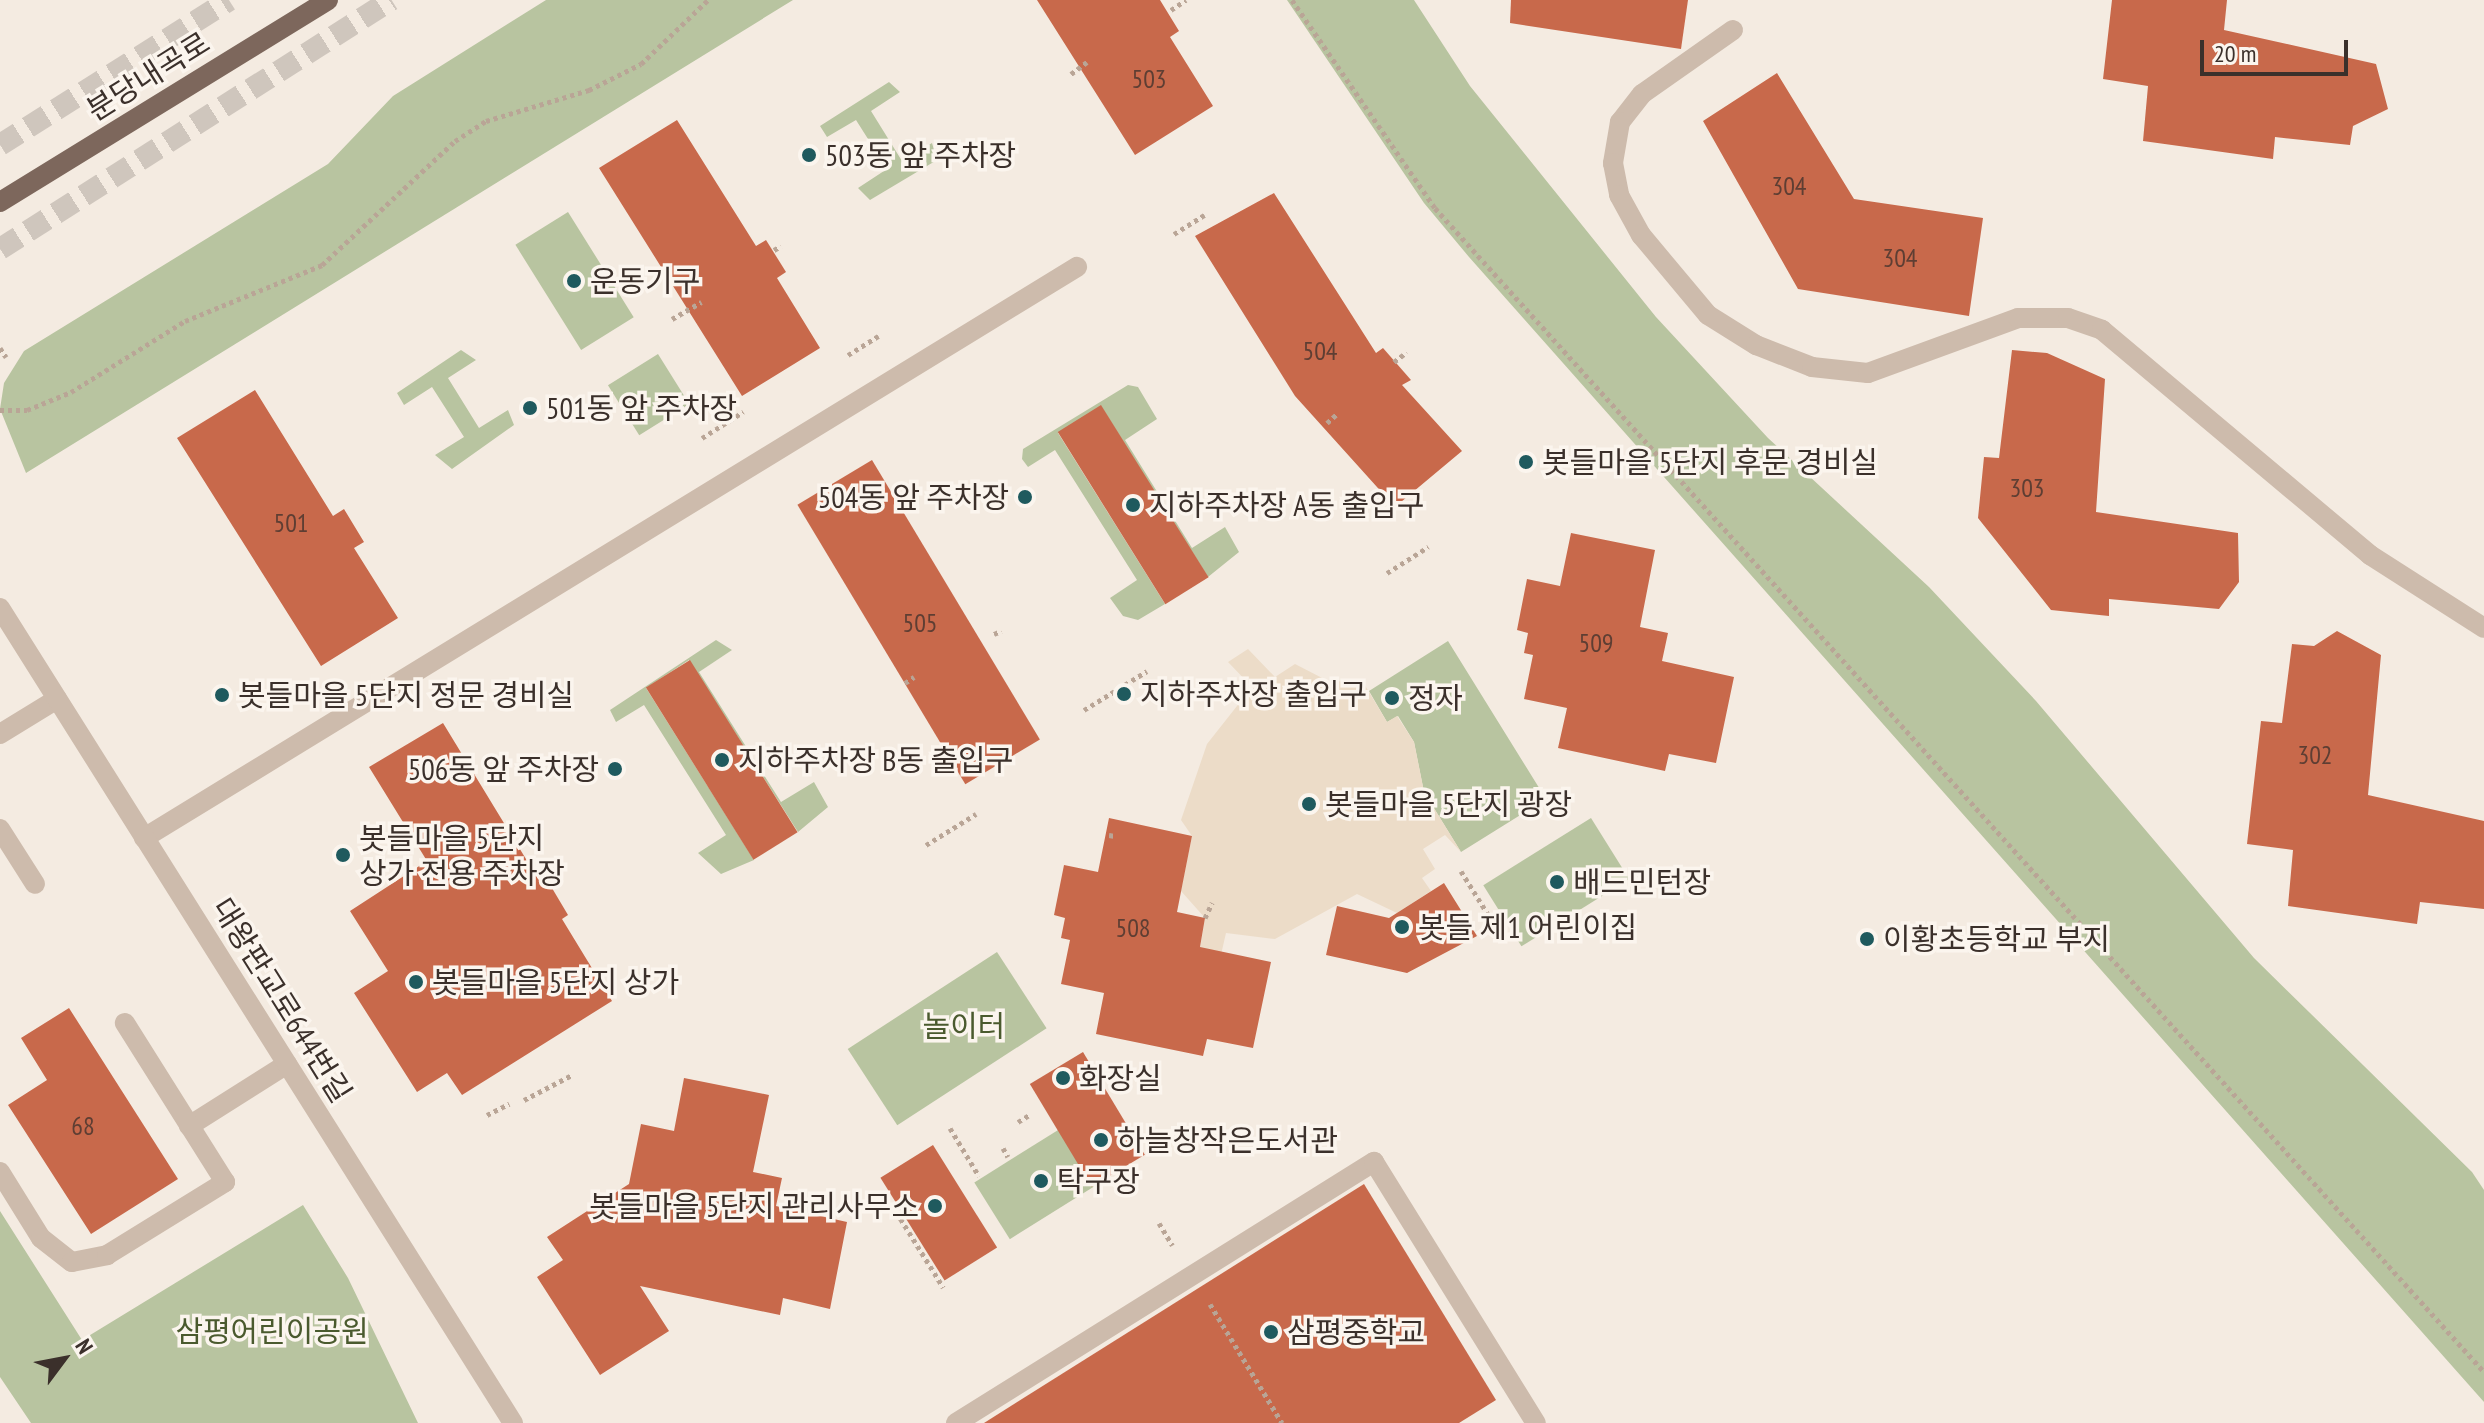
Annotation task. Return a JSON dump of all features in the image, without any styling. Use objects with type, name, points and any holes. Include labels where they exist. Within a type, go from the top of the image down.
[{"type":"main road","name":"분당내곡로","points":[[0,202],[328,0]]},
{"type":"street","points":[[1733,30],[1642,94],[1620,122],[1613,163],[1619,195],[1641,235],[1708,315],[1756,345],[1812,367],[1868,373],[2018,318],[2068,318],[2102,330],[2370,555],[2484,628]]},
{"type":"street","points":[[144,838],[1077,267]]},
{"type":"street","name":"대왕판교로644번길","points":[[0,608],[513,1423]]},
{"type":"street","points":[[0,734],[57,699]]},
{"type":"street","points":[[0,829],[35,884]]},
{"type":"street","points":[[0,1172],[50,1248],[72,1262],[95,1259],[225,1182],[125,1023]]},
{"type":"street","points":[[189,1126],[287,1064]]},
{"type":"street","points":[[956,1423],[1374,1162],[1536,1423]]},
{"type":"path","points":[[0,410],[27,410],[71,392],[185,321],[314,270],[455,141],[495,117],[589,90],[641,64],[708,0]]},
{"type":"path","points":[[1171,10],[1186,0]]},
{"type":"path","points":[[1292,0],[1435,208],[2484,1372]]},
{"type":"path","points":[[1071,74],[1087,62]]},
{"type":"path","points":[[1174,234],[1204,215]]},
{"type":"path","points":[[774,250],[781,246]]},
{"type":"path","points":[[672,319],[701,302]]},
{"type":"path","points":[[848,355],[878,336]]},
{"type":"path","points":[[0,348],[6,357]]},
{"type":"path","points":[[1394,362],[1407,352]]},
{"type":"path","points":[[702,438],[743,412]]},
{"type":"path","points":[[1327,423],[1338,413]]},
{"type":"path","points":[[1387,573],[1428,547]]},
{"type":"path","points":[[994,634],[1001,631]]},
{"type":"path","points":[[1084,710],[1147,671]]},
{"type":"path","points":[[905,683],[914,677]]},
{"type":"path","points":[[926,845],[976,814]]},
{"type":"path","points":[[1461,871],[1489,916]]},
{"type":"path","points":[[1205,918],[1212,903]]},
{"type":"path","points":[[524,1100],[572,1075]]},
{"type":"path","points":[[487,1115],[509,1104]]},
{"type":"path","points":[[1018,1122],[1029,1115]]},
{"type":"path","points":[[950,1128],[979,1176]]},
{"type":"path","points":[[1003,1148],[1008,1157]]},
{"type":"path","points":[[892,1205],[943,1287]]},
{"type":"path","points":[[1159,1223],[1282,1423]]},
{"type":"green space","points":[[546,0],[793,0],[26,473],[0,409],[4,383],[24,351],[328,164],[393,96]]},
{"type":"green space","points":[[1287,0],[1414,0],[1470,86],[1656,317],[1768,438],[1929,587],[2036,701],[2254,958],[2472,1172],[2484,1190],[2484,1402],[1469,257],[1424,203]]},
{"type":"green space","points":[[889,82],[900,92],[871,111],[902,161],[932,143],[937,160],[870,200],[858,188],[887,169],[856,120],[827,137],[820,126]]},
{"type":"green space","name":"운동기구","points":[[568,212],[634,317],[581,350],[515,245]]},
{"type":"green space","points":[[461,350],[476,360],[448,378],[479,428],[508,410],[514,425],[452,469],[435,455],[464,437],[432,387],[404,405],[397,393]]},
{"type":"green space","name":"운동기구","points":[[658,354],[689,404],[639,435],[608,385]]},
{"type":"green space","points":[[1128,385],[1138,387],[1157,419],[1125,440],[1192,548],[1225,527],[1239,552],[1208,577],[1101,406],[1058,433],[1165,604],[1138,620],[1123,616],[1110,598],[1137,580],[1055,450],[1028,467],[1022,459],[1023,449]]},
{"type":"green space","points":[[716,640],[732,650],[699,672],[781,802],[814,782],[828,807],[798,832],[689,660],[646,688],[754,860],[721,874],[698,853],[726,835],[644,705],[616,722],[610,710]]},
{"type":"green space","points":[[1448,641],[1546,799],[1461,852],[1424,792],[1414,742],[1398,716],[1387,722],[1369,691]]},
{"type":"green space","name":"배드민턴장","points":[[1591,818],[1629,879],[1521,946],[1483,885]]},
{"type":"green space","name":"놀이터","points":[[997,952],[1047,1028],[897,1125],[848,1049]]},
{"type":"green space","name":"탁구장","points":[[1071,1122],[1107,1179],[1010,1239],[974,1182]]},
{"type":"green space","name":"삼평어린이공원","points":[[303,1205],[348,1278],[418,1423],[31,1423],[0,1377],[0,1211],[82,1340]]},
{"type":"shaded area","name":"봇들마을 5단지 광장","points":[[1248,649],[1275,677],[1295,664],[1328,681],[1363,682],[1387,722],[1397,716],[1414,742],[1424,792],[1461,852],[1445,835],[1423,849],[1435,869],[1422,878],[1431,891],[1397,913],[1357,894],[1275,939],[1226,933],[1220,959],[1199,954],[1205,918],[1181,891],[1192,836],[1181,820],[1207,744],[1252,687],[1228,662]]},
{"type":"building","points":[[1037,0],[1160,0],[1179,31],[1170,37],[1213,106],[1135,155]]},
{"type":"building","points":[[1511,0],[1688,0],[1681,49],[1510,23]]},
{"type":"building","points":[[2112,0],[2227,0],[2224,30],[2376,64],[2388,109],[2353,126],[2350,145],[2275,137],[2273,159],[2143,141],[2148,86],[2103,79]]},
{"type":"building","points":[[1777,73],[1854,199],[1983,218],[1969,316],[1798,289],[1703,121]]},
{"type":"building","points":[[677,120],[756,246],[766,240],[786,272],[777,278],[820,348],[742,396],[599,168]]},
{"type":"building","points":[[1274,193],[1376,353],[1383,348],[1411,380],[1402,385],[1462,451],[1395,507],[1295,396],[1195,236]]},
{"type":"building","points":[[2012,350],[2047,353],[2105,379],[2096,512],[2238,533],[2239,582],[2219,609],[2109,599],[2109,616],[2051,610],[1978,518],[1984,457],[1999,458]]},
{"type":"building","points":[[255,390],[333,516],[344,509],[364,542],[354,548],[398,618],[321,666],[177,438]]},
{"type":"building","name":"지하주차장 A동 출입구","points":[[1101,405],[1209,577],[1165,604],[1058,432]]},
{"type":"building","points":[[872,460],[1040,739],[965,784],[797,505]]},
{"type":"building","points":[[1571,533],[1655,550],[1640,627],[1668,633],[1662,661],[1734,677],[1716,763],[1669,754],[1665,771],[1558,748],[1567,708],[1524,699],[1533,655],[1524,653],[1528,633],[1517,630],[1527,579],[1560,586]]},
{"type":"building","points":[[2337,631],[2381,655],[2368,795],[2484,821],[2484,909],[2420,902],[2417,924],[2288,906],[2293,850],[2247,844],[2261,721],[2282,723],[2292,644],[2314,646]]},
{"type":"building","name":"지하주차장 B동 출입구","points":[[690,660],[798,832],[753,860],[646,688]]},
{"type":"building","points":[[443,723],[543,887],[549,883],[568,915],[562,919],[612,1001],[462,1095],[447,1073],[417,1092],[354,993],[388,971],[350,911],[427,861],[369,767]]},
{"type":"building","points":[[1109,818],[1192,836],[1177,912],[1205,918],[1200,947],[1271,962],[1253,1048],[1207,1039],[1203,1056],[1096,1034],[1104,993],[1061,984],[1070,940],[1061,938],[1065,918],[1054,915],[1064,865],[1098,872]]},
{"type":"building","name":"봇들 제1 어린이집","points":[[1444,883],[1477,936],[1407,973],[1326,955],[1337,906],[1389,918]]},
{"type":"building","points":[[69,1008],[178,1179],[91,1234],[8,1105],[47,1080],[21,1038]]},
{"type":"building","name":"하늘창작은도서관","points":[[1083,1052],[1145,1155],[1092,1187],[1030,1084]]},
{"type":"building","points":[[684,1078],[769,1095],[753,1172],[782,1178],[776,1206],[847,1222],[830,1309],[783,1298],[780,1315],[640,1286],[669,1331],[600,1375],[537,1277],[563,1260],[547,1237],[629,1184],[641,1124],[674,1131]]},
{"type":"building","name":"봇들마을 5단지 관리사무소","points":[[933,1145],[997,1248],[945,1280],[880,1178]]},
{"type":"building","points":[[1364,1184],[1496,1400],[1459,1423],[984,1423]]},
{"type":"tunnel","points":[[0,145],[229,0]]},
{"type":"tunnel","points":[[0,249],[391,0]]},
{"type":"place","name":"503동 앞 주차장","points":[[809,155]]},
{"type":"place","name":"운동기구","points":[[574,281]]},
{"type":"place","name":"501동 앞 주차장","points":[[530,408]]},
{"type":"place","name":"봇들마을 5단지 후문 경비실","points":[[1526,462]]},
{"type":"place","name":"504동 앞 주차장","points":[[1025,497]]},
{"type":"place","name":"지하주차장 A동 출입구","points":[[1133,505]]},
{"type":"place","name":"지하주차장 출입구","points":[[1124,694]]},
{"type":"place","name":"봇들마을 5단지 정문 경비실","points":[[222,695]]},
{"type":"place","name":"정자","points":[[1392,698]]},
{"type":"place","name":"지하주차장 B동 출입구","points":[[722,760]]},
{"type":"place","name":"506동 앞 주차장","points":[[615,769]]},
{"type":"place","name":"봇들마을 5단지 광장","points":[[1309,804]]},
{"type":"place","name":"봇들마을 5단지 상가 전용 주차장","points":[[343,855]]},
{"type":"place","name":"배드민턴장","points":[[1557,882]]},
{"type":"place","name":"봇들 제1 어린이집","points":[[1402,927]]},
{"type":"place","name":"이황초등학교 부지","points":[[1867,939]]},
{"type":"place","name":"봇들마을 5단지 상가","points":[[416,982]]},
{"type":"place","name":"화장실","points":[[1063,1078]]},
{"type":"place","name":"하늘창작은도서관","points":[[1101,1140]]},
{"type":"place","name":"탁구장","points":[[1041,1181]]},
{"type":"place","name":"봇들마을 5단지 관리사무소","points":[[935,1206]]},
{"type":"place","name":"삼평중학교","points":[[1271,1332]]}]
